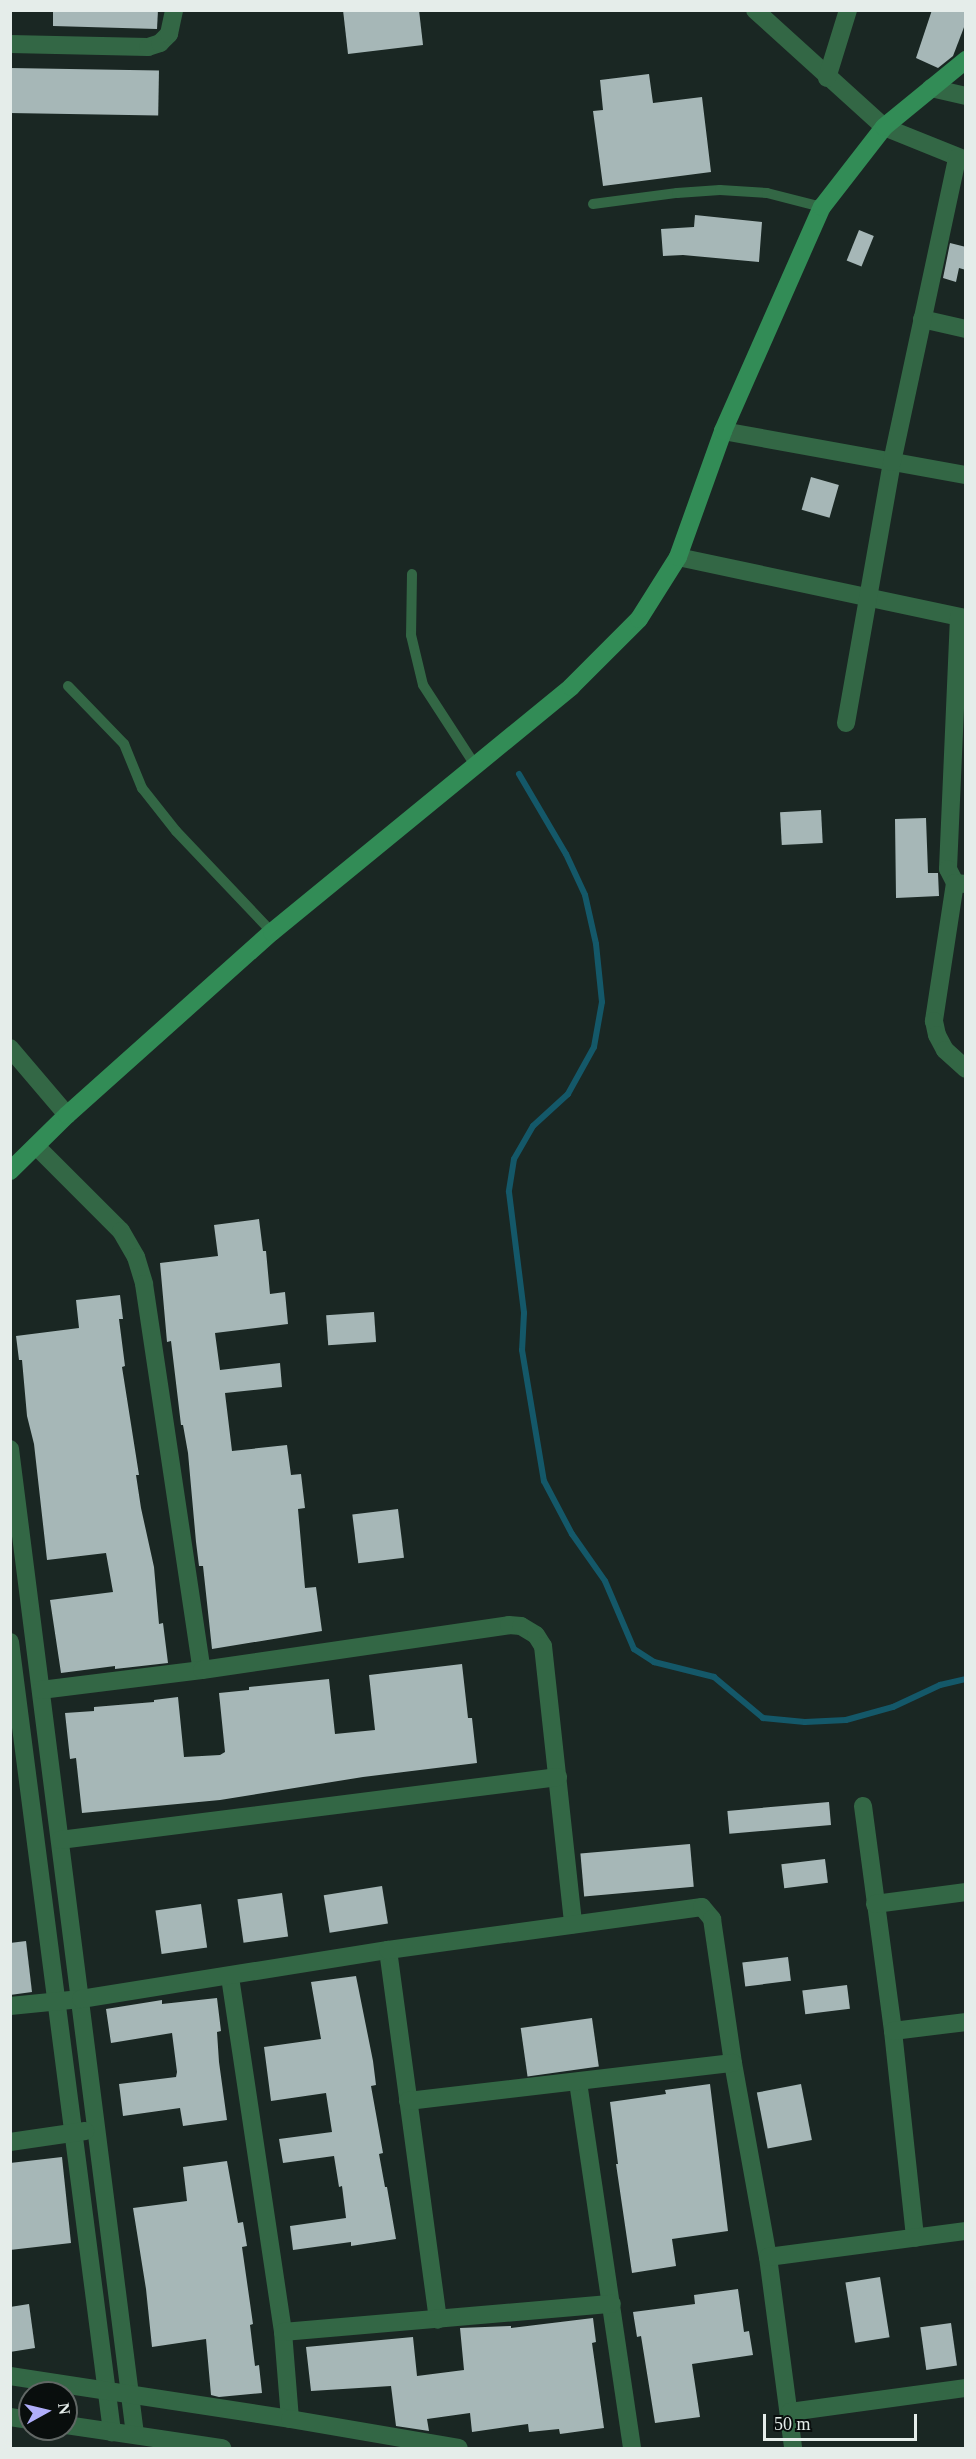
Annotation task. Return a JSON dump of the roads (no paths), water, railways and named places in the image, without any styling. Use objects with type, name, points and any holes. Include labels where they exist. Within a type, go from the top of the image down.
[{"type":"street","points":[[10,44],[148,47],[160,43],[169,34],[174,10]]},
{"type":"street","points":[[754,10],[884,127],[961,159],[922,319],[892,462],[846,723]]},
{"type":"street","points":[[827,78],[848,10]]},
{"type":"street","points":[[10,1171],[67,1115],[272,932],[571,687],[639,620],[678,558],[723,431],[822,207],[884,127],[966,60]]},
{"type":"street","points":[[931,88],[966,96]]},
{"type":"street","points":[[922,319],[966,329]]},
{"type":"street","points":[[723,431],[966,475]]},
{"type":"street","points":[[678,558],[962,617],[948,869],[961,884],[934,1021],[937,1035],[945,1050],[966,1069]]},
{"type":"street","points":[[10,1048],[67,1115]]},
{"type":"street","points":[[36,1146],[121,1231],[139,1266],[144,1284],[202,1670]]},
{"type":"street","points":[[10,1449],[19,1580],[41,1690],[99,2130],[135,2434]]},
{"type":"street","points":[[41,1690],[202,1670],[509,1625],[521,1626],[536,1635],[543,1646],[573,1924]]},
{"type":"street","points":[[10,1642],[112,2432]]},
{"type":"street","points":[[60,1840],[558,1777]]},
{"type":"street","points":[[863,1806],[893,2031],[915,2238]]},
{"type":"street","points":[[875,1904],[966,1892]]},
{"type":"street","points":[[10,2006],[81,1999],[388,1950],[692,1907],[702,1908],[711,1919],[733,2063],[768,2257],[793,2448]]},
{"type":"street","points":[[388,1950],[438,2320]]},
{"type":"street","points":[[230,1977],[282,2332],[290,2419]]},
{"type":"street","points":[[893,2031],[966,2022]]},
{"type":"street","points":[[408,2101],[733,2063]]},
{"type":"street","points":[[578,2082],[632,2448]]},
{"type":"street","points":[[10,2142],[99,2130]]},
{"type":"street","points":[[768,2257],[966,2231]]},
{"type":"street","points":[[282,2332],[612,2304]]},
{"type":"street","points":[[10,2376],[132,2397],[290,2419],[459,2448]]},
{"type":"street","points":[[790,2412],[966,2388]]},
{"type":"street","points":[[78,2427],[222,2448]]},
{"type":"lane","points":[[593,204],[676,193],[720,190],[767,194],[822,207]]},
{"type":"lane","points":[[411,574],[411,634],[423,685],[475,765]]},
{"type":"lane","points":[[68,686],[124,744],[142,788],[176,831],[272,932]]},
{"type":"waterway","points":[[519,774],[566,854],[585,895],[596,944],[602,1002],[594,1047],[568,1094],[533,1126],[514,1159],[509,1192],[524,1313],[522,1350],[544,1481],[572,1534],[605,1581],[634,1649],[654,1662],[714,1677],[763,1718],[805,1722],[846,1720],[893,1707],[940,1685],[966,1679]]}]
